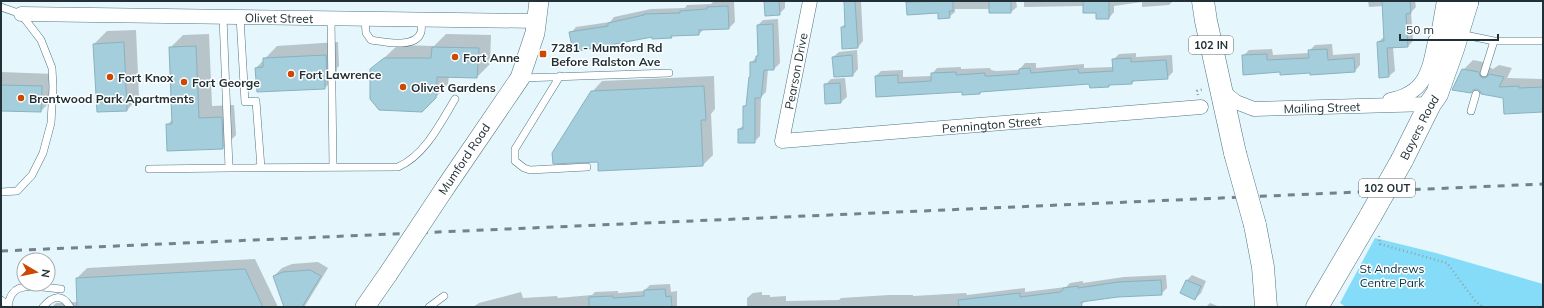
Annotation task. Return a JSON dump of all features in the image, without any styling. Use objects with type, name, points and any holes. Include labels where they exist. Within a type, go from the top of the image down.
[{"type":"main road","name":"102 IN","points":[[1203,1],[1220,89],[1235,153],[1255,225],[1264,267],[1266,307]]},
{"type":"main road","name":"Bayers Road","points":[[1317,307],[1374,222],[1402,160],[1430,104],[1437,94],[1458,34],[1462,2]]},
{"type":"main road","points":[[1430,104],[1429,92],[1441,46],[1462,2]]},
{"type":"street","name":"Mumford Road","points":[[365,307],[520,78],[535,33],[539,1]]},
{"type":"street","name":"Pearson Drive","points":[[782,140],[810,1]]},
{"type":"street","name":"Bayers Road","points":[[1366,105],[1398,99],[1421,85],[1427,73],[1443,1]]},
{"type":"street","name":"Olivet Street","points":[[21,14],[536,22]]},
{"type":"street","name":"Mailing Street","points":[[1220,89],[1236,102],[1254,109],[1430,104]]},
{"type":"street","name":"Pennington Street","points":[[782,140],[1200,107]]},
{"type":"lane","points":[[1,7],[21,14],[41,40],[52,68],[53,86],[51,123],[43,153],[32,175],[17,191],[1,192]]},
{"type":"lane","points":[[223,17],[229,168]]},
{"type":"lane","points":[[240,17],[245,102],[256,101],[261,168]]},
{"type":"lane","points":[[331,18],[332,167]]},
{"type":"lane","points":[[365,19],[366,33],[372,40],[389,43],[406,43],[416,38],[421,33],[421,20]]},
{"type":"lane","points":[[1458,34],[1494,40],[1543,41]]},
{"type":"lane","points":[[1484,73],[1494,40]]},
{"type":"lane","points":[[520,78],[669,73]]},
{"type":"lane","points":[[560,76],[515,149],[516,161],[524,168],[530,170],[587,167]]},
{"type":"lane","points":[[1471,111],[1476,94]]},
{"type":"lane","points":[[149,168],[398,166],[408,162],[431,138],[455,99]]},
{"type":"lane","points":[[1,300],[8,306],[13,292],[19,288],[33,286],[61,289]]},
{"type":"lane","points":[[429,307],[444,296]]},
{"type":"lane","points":[[43,307],[55,297],[67,302],[70,307]]},
{"type":"path","points":[[1374,222],[1380,244],[1447,263],[1476,302],[1483,307]]},
{"type":"green space","name":"St Andrews Centre Park","points":[[1375,238],[1436,253],[1543,284],[1543,307],[1346,307],[1340,303]]},
{"type":"building","points":[[764,1],[779,1],[780,15],[765,16]]},
{"type":"building","points":[[844,1],[855,1],[858,48],[842,49],[841,27],[845,27]]},
{"type":"building","points":[[953,1],[953,11],[949,11],[950,18],[938,19],[938,13],[907,15],[906,2]]},
{"type":"building","points":[[989,1],[1011,1],[1011,13],[989,13]]},
{"type":"building","points":[[1083,1],[1109,1],[1109,19],[1096,19],[1096,13],[1083,13]]},
{"type":"building","points":[[1382,1],[1410,1],[1411,13],[1406,14],[1408,47],[1387,48],[1389,77],[1379,78],[1377,42],[1384,41]]},
{"type":"building","points":[[728,6],[729,29],[699,30],[699,35],[671,36],[672,38],[652,39],[652,37],[573,52],[569,32],[608,26],[608,23],[644,14],[680,13],[680,11],[707,9],[707,7]]},
{"type":"building","points":[[773,24],[774,70],[764,70],[761,98],[755,98],[755,143],[738,143],[738,129],[743,129],[743,106],[746,106],[750,77],[750,62],[756,62],[756,56],[758,56],[757,25]]},
{"type":"building","name":"Fort Knox","points":[[124,42],[127,111],[97,112],[93,44]]},
{"type":"building","name":"Fort George","points":[[196,46],[199,118],[222,117],[223,149],[167,151],[166,124],[172,124],[169,47]]},
{"type":"building","name":"Olivet Gardens","points":[[432,47],[479,48],[477,78],[437,77],[436,98],[422,112],[379,110],[370,99],[370,69],[384,58],[431,58]]},
{"type":"building","points":[[1327,49],[1328,60],[1354,58],[1355,72],[1280,75],[1280,72],[1243,75],[1242,55],[1267,54],[1267,60],[1309,58],[1308,50]]},
{"type":"building","name":"Fort Lawrence","points":[[326,55],[327,80],[325,80],[325,89],[257,92],[255,68],[263,67],[263,58]]},
{"type":"building","points":[[852,55],[853,76],[834,77],[832,57]]},
{"type":"building","points":[[1131,58],[1131,62],[1166,60],[1168,79],[1132,81],[1132,84],[1109,85],[1109,87],[1090,88],[1089,84],[980,92],[980,94],[962,95],[962,92],[876,97],[875,76],[898,75],[898,83],[931,81],[931,73],[956,72],[956,75],[985,73],[985,76],[990,76],[1019,74],[1019,69],[1030,68],[1031,73],[1078,69],[1079,73],[1113,71],[1112,59]]},
{"type":"building","points":[[1462,69],[1479,72],[1480,76],[1483,78],[1487,77],[1489,74],[1504,77],[1499,87],[1543,87],[1543,112],[1504,114],[1503,98],[1481,94],[1477,89],[1473,90],[1471,93],[1452,90]]},
{"type":"building","points":[[840,83],[841,103],[825,104],[824,84]]},
{"type":"building","name":"Brentwood Park Apartments","points":[[1,85],[42,86],[41,112],[1,111]]},
{"type":"building","points":[[704,86],[706,120],[701,120],[703,166],[598,171],[598,162],[553,164],[552,153],[591,91]]},
{"type":"building","points":[[245,269],[263,307],[77,307],[76,278]]},
{"type":"building","points":[[310,270],[321,276],[302,307],[284,307],[273,276],[283,272]]},
{"type":"building","points":[[1161,280],[1162,295],[1118,297],[1081,302],[1082,306],[1079,307],[959,307],[958,300],[1020,293],[1020,297],[1060,292],[1063,288],[1078,286],[1078,288],[1118,282]]},
{"type":"building","points":[[1186,280],[1201,286],[1195,300],[1180,293]]},
{"type":"building","points":[[665,289],[666,297],[671,296],[672,307],[589,307],[589,297],[613,296],[613,298],[644,296],[644,290]]},
{"type":"railway","points":[[1,251],[1543,184]]},
{"type":"place","name":"7281 - Mumford Rd Before Ralston Ave","points":[[543,54]]},
{"type":"place","name":"Fort Anne","points":[[455,57]]},
{"type":"place","name":"Fort Lawrence","points":[[291,74]]},
{"type":"place","name":"Fort Knox","points":[[110,77]]},
{"type":"place","name":"Fort George","points":[[184,82]]},
{"type":"place","name":"Olivet Gardens","points":[[403,87]]},
{"type":"place","name":"Brentwood Park Apartments","points":[[21,98]]}]
